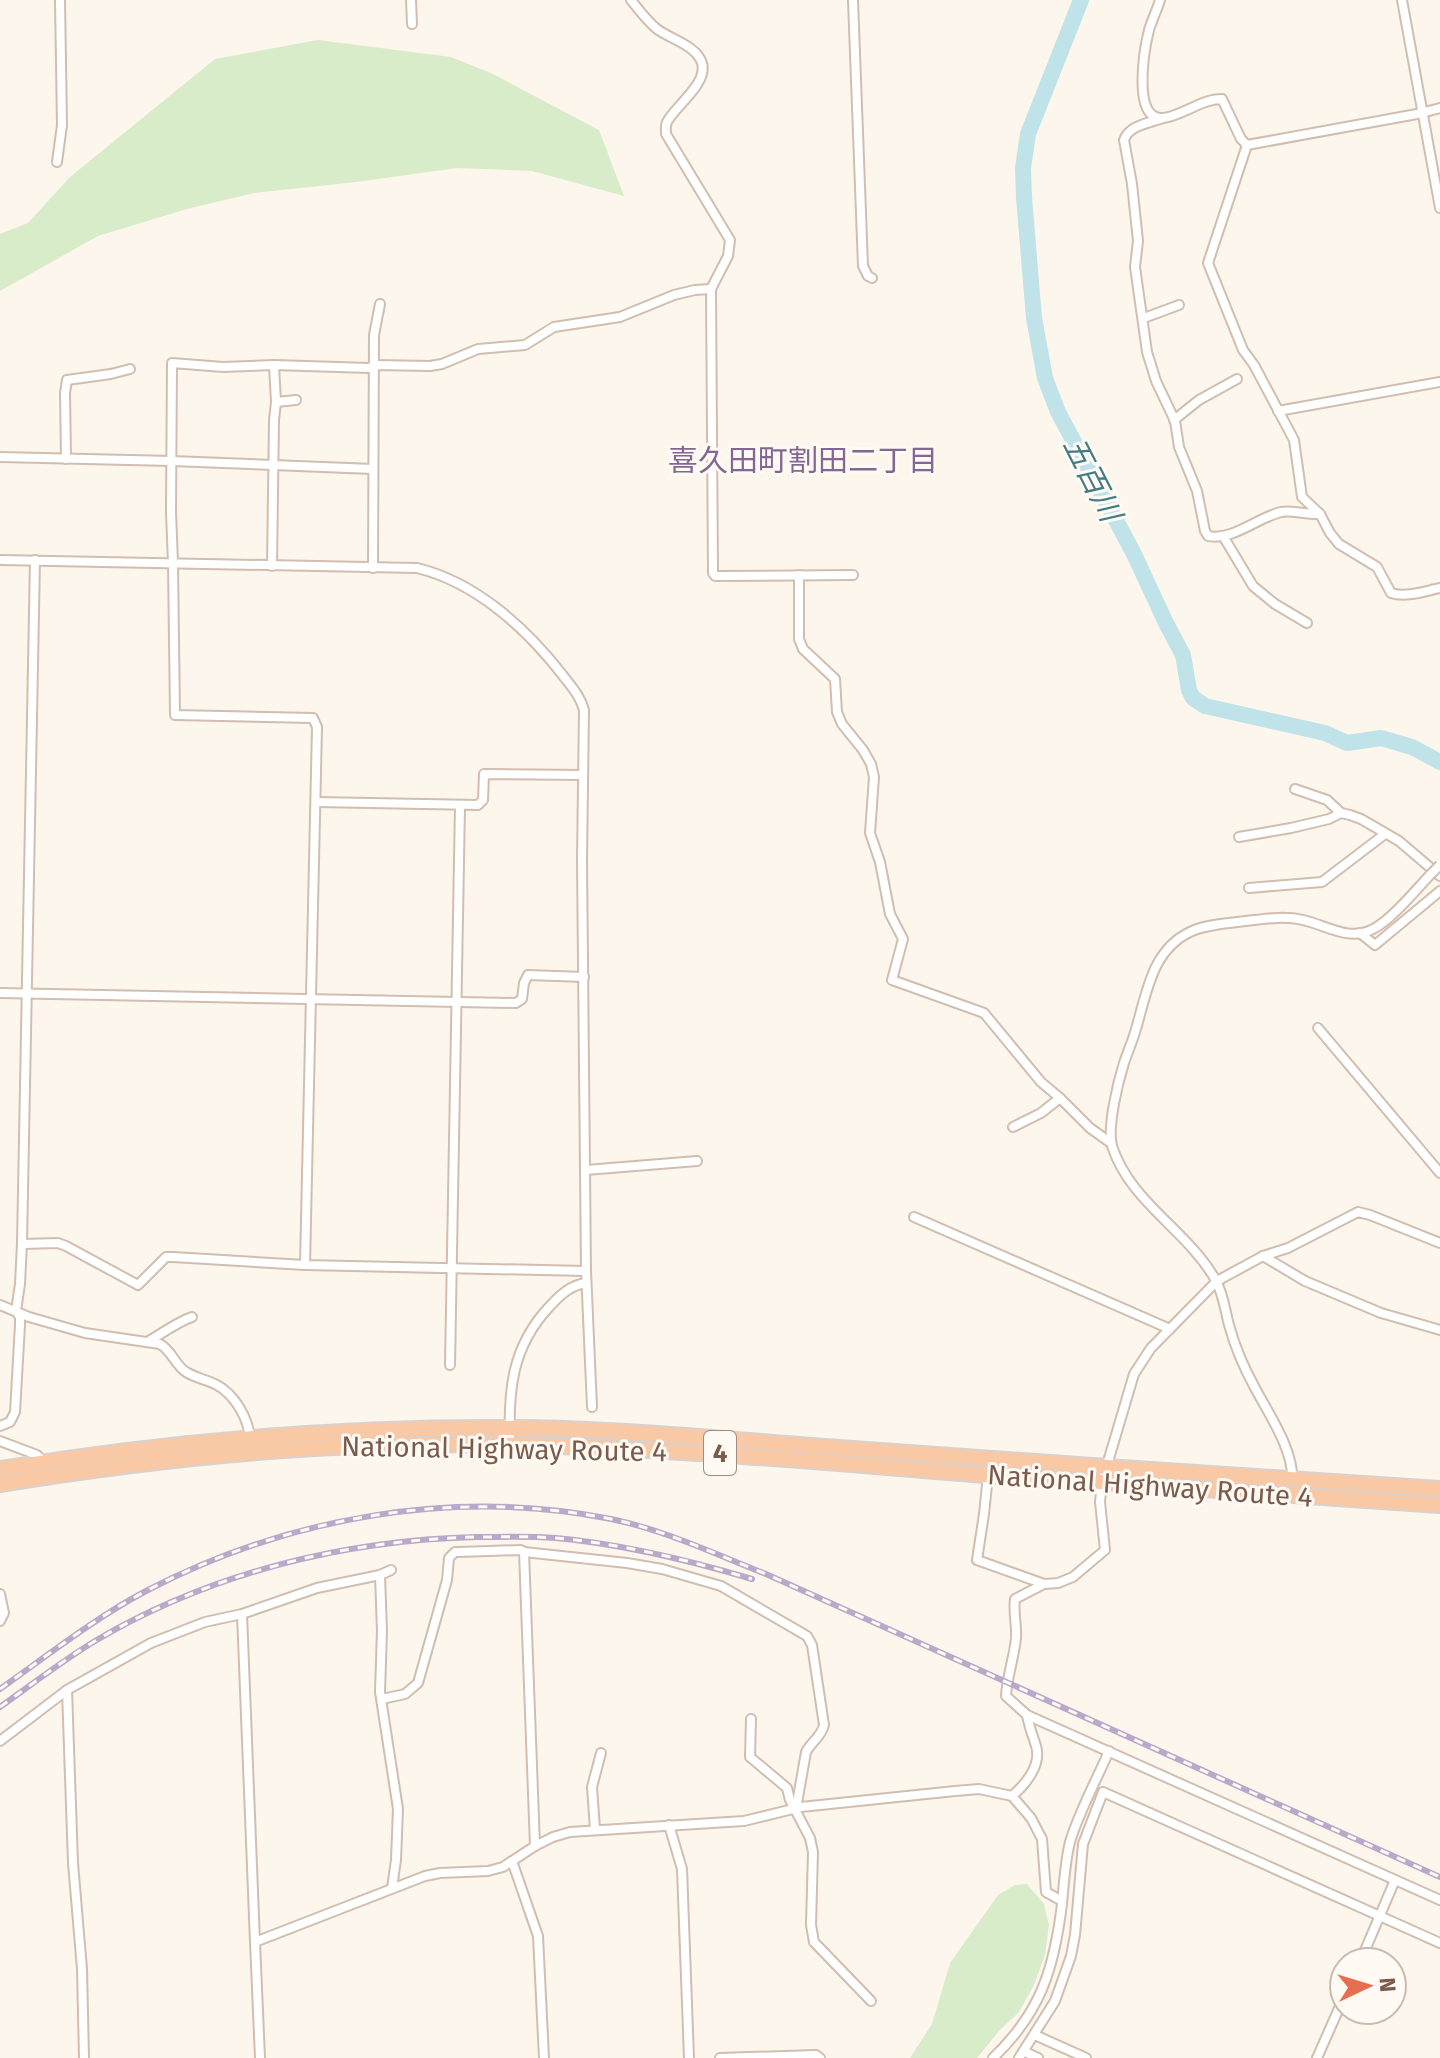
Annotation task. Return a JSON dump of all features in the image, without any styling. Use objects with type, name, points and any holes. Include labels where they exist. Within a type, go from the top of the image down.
[{"type":"highway","name":"National Highway Route 4","points":[[0,1469],[127,1450],[250,1438],[510,1427],[683,1436],[1440,1505]]},
{"type":"highway","name":"National Highway Route 4","points":[[0,1484],[129,1465],[251,1452],[390,1445],[510,1445],[695,1452],[988,1475],[1104,1474],[1440,1489]]},
{"type":"street","points":[[57,162],[62,125],[60,0]]},
{"type":"street","points":[[411,0],[412,24]]},
{"type":"street","points":[[631,0],[656,28],[695,52],[702,62],[695,87],[667,122],[665,132],[730,240],[728,256],[711,289],[713,573],[715,576],[853,575]]},
{"type":"street","points":[[853,0],[863,266],[872,278]]},
{"type":"street","points":[[1160,0],[1145,51],[1143,97],[1150,114],[1163,118]]},
{"type":"street","points":[[1402,0],[1440,208]]},
{"type":"street","points":[[1247,145],[1241,139],[1222,99],[1202,103],[1130,130],[1125,135],[1138,241],[1135,267],[1150,368],[1174,420],[1179,447],[1197,491],[1208,536],[1223,536],[1283,512],[1320,514]]},
{"type":"street","points":[[1247,145],[1440,108]]},
{"type":"street","points":[[1247,145],[1208,263],[1243,350],[1294,440],[1302,497],[1320,514],[1339,544],[1377,567],[1394,595],[1440,588]]},
{"type":"street","points":[[305,1265],[317,727],[313,718],[175,715],[172,363],[223,367],[430,366],[478,349],[525,345],[554,327],[620,317],[674,295],[711,289]]},
{"type":"street","points":[[373,568],[374,335],[380,304]]},
{"type":"street","points":[[1144,318],[1179,305]]},
{"type":"street","points":[[272,566],[274,365]]},
{"type":"street","points":[[66,459],[67,380],[130,369]]},
{"type":"street","points":[[1174,420],[1199,400],[1237,379]]},
{"type":"street","points":[[1278,411],[1440,382]]},
{"type":"street","points":[[276,402],[296,400]]},
{"type":"street","points":[[0,457],[373,469]]},
{"type":"street","points":[[1223,536],[1253,586],[1275,604],[1307,623]]},
{"type":"street","points":[[0,560],[417,568],[442,576],[515,622],[552,661],[580,699],[584,710],[586,1283],[592,1407]]},
{"type":"street","points":[[0,1426],[10,1422],[15,1412],[20,1325],[16,1311],[22,1244],[35,560]]},
{"type":"street","points":[[799,575],[799,639],[803,649],[835,679],[837,712],[842,724],[868,757],[874,777],[870,833],[880,862],[890,914],[903,939],[892,980],[984,1013],[1041,1082],[1090,1128],[1111,1143],[1140,1195],[1195,1251],[1217,1281],[1239,1357],[1291,1460],[1292,1480]]},
{"type":"street","points":[[316,802],[478,805],[482,802],[484,774],[583,775]]},
{"type":"street","points":[[1295,789],[1327,800],[1341,813],[1361,819],[1399,841],[1435,876]]},
{"type":"street","points":[[450,1365],[460,805]]},
{"type":"street","points":[[1239,837],[1291,828],[1341,813]]},
{"type":"street","points":[[1249,888],[1322,882],[1385,834]]},
{"type":"street","points":[[1111,1143],[1117,1084],[1148,984],[1158,962],[1173,943],[1187,933],[1208,926],[1278,918],[1303,920],[1345,934],[1373,930],[1435,876],[1440,865]]},
{"type":"street","points":[[1360,933],[1375,945],[1440,891]]},
{"type":"street","points":[[0,993],[516,1003],[522,999],[528,975],[584,977]]},
{"type":"street","points":[[1318,1028],[1440,1173]]},
{"type":"street","points":[[1013,1127],[1041,1113],[1060,1098]]},
{"type":"street","points":[[586,1170],[697,1161]]},
{"type":"street","points":[[1440,1243],[1358,1212],[1217,1281],[1151,1348],[1134,1374],[1104,1474],[1100,1502],[1105,1550],[1073,1577],[1044,1584],[1015,1599],[1015,1642],[1006,1696],[1027,1715],[1440,1900]]},
{"type":"street","points":[[914,1217],[1170,1329]]},
{"type":"street","points":[[22,1244],[58,1243],[138,1285],[166,1257],[305,1265],[586,1271]]},
{"type":"street","points":[[1263,1256],[1305,1281],[1381,1313],[1440,1330]]},
{"type":"street","points":[[510,1445],[510,1393],[529,1332],[560,1296],[586,1283]]},
{"type":"street","points":[[0,1305],[85,1333],[160,1344],[167,1348],[185,1372],[225,1391],[246,1419],[250,1438]]},
{"type":"street","points":[[149,1342],[180,1321],[192,1317]]},
{"type":"street","points":[[0,1441],[37,1455],[44,1462]]},
{"type":"street","points":[[988,1475],[977,1560],[1044,1584]]},
{"type":"street","points":[[382,1699],[405,1694],[418,1683],[447,1580],[449,1558],[455,1552],[521,1550],[662,1569],[721,1586],[807,1636],[812,1645],[824,1725],[823,1731],[806,1752],[796,1809]]},
{"type":"street","points":[[524,1552],[535,1846]]},
{"type":"street","points":[[0,1741],[67,1690],[151,1643],[205,1622],[242,1614],[317,1588],[391,1570]]},
{"type":"street","points":[[380,1575],[380,1677],[398,1809],[392,1888]]},
{"type":"street","points":[[0,1594],[4,1613],[0,1621]]},
{"type":"street","points":[[242,1614],[260,2058]]},
{"type":"street","points":[[67,1690],[84,2058]]},
{"type":"street","points":[[1012,1796],[1027,1781],[1038,1758],[1027,1715]]},
{"type":"street","points":[[751,1719],[750,1757],[787,1788],[810,1838],[813,1852],[811,1925],[814,1942],[871,2001]]},
{"type":"street","points":[[993,2058],[1013,2037],[1045,1984],[1055,1951],[1071,1839],[1109,1751]]},
{"type":"street","points":[[595,1829],[592,1787],[601,1753]]},
{"type":"street","points":[[1093,1788],[1440,1943]]},
{"type":"street","points":[[255,1942],[434,1874],[488,1871],[503,1867],[535,1846],[570,1832],[744,1821],[796,1809],[979,1789],[1012,1796],[1031,1818],[1042,1839],[1046,1892],[1062,1901]]},
{"type":"street","points":[[1038,2058],[1022,2055],[1055,2001],[1071,1956],[1083,1844],[1103,1792]]},
{"type":"street","points":[[669,1825],[682,1869],[689,2058]]},
{"type":"street","points":[[512,1861],[538,1936],[544,2058]]},
{"type":"street","points":[[1367,1946],[1395,1880]]},
{"type":"street","points":[[1317,2058],[1331,2026]]},
{"type":"street","points":[[1035,2035],[1086,2058]]},
{"type":"street","points":[[720,2058],[816,2055],[820,2058]]},
{"type":"green space","points":[[318,40],[451,57],[493,74],[599,130],[624,196],[532,171],[457,168],[254,193],[98,236],[0,291],[0,234],[28,223],[70,177],[215,59]]},
{"type":"green space","points":[[1027,1884],[1044,1904],[1049,1925],[1045,1955],[1034,1985],[1019,2012],[977,2058],[910,2058],[932,2024],[950,1963],[998,1895],[1015,1885]]},
{"type":"waterway","name":"五百川","points":[[1081,0],[1028,134],[1023,168],[1034,318],[1045,378],[1058,412],[1134,554],[1183,655],[1193,698],[1205,706],[1325,733],[1347,743],[1381,738],[1412,747],[1440,762]]},
{"type":"railway","points":[[0,1689],[72,1637],[146,1591],[200,1565],[256,1544],[373,1516],[432,1509],[492,1507],[552,1510],[651,1529],[766,1574],[1440,1877]]},
{"type":"railway","points":[[0,1707],[95,1641],[139,1617],[231,1579],[328,1553],[427,1540],[546,1537],[631,1549],[752,1579]]},
{"type":"district","name":"喜久田町割田二丁目","points":[[803,461]]}]
